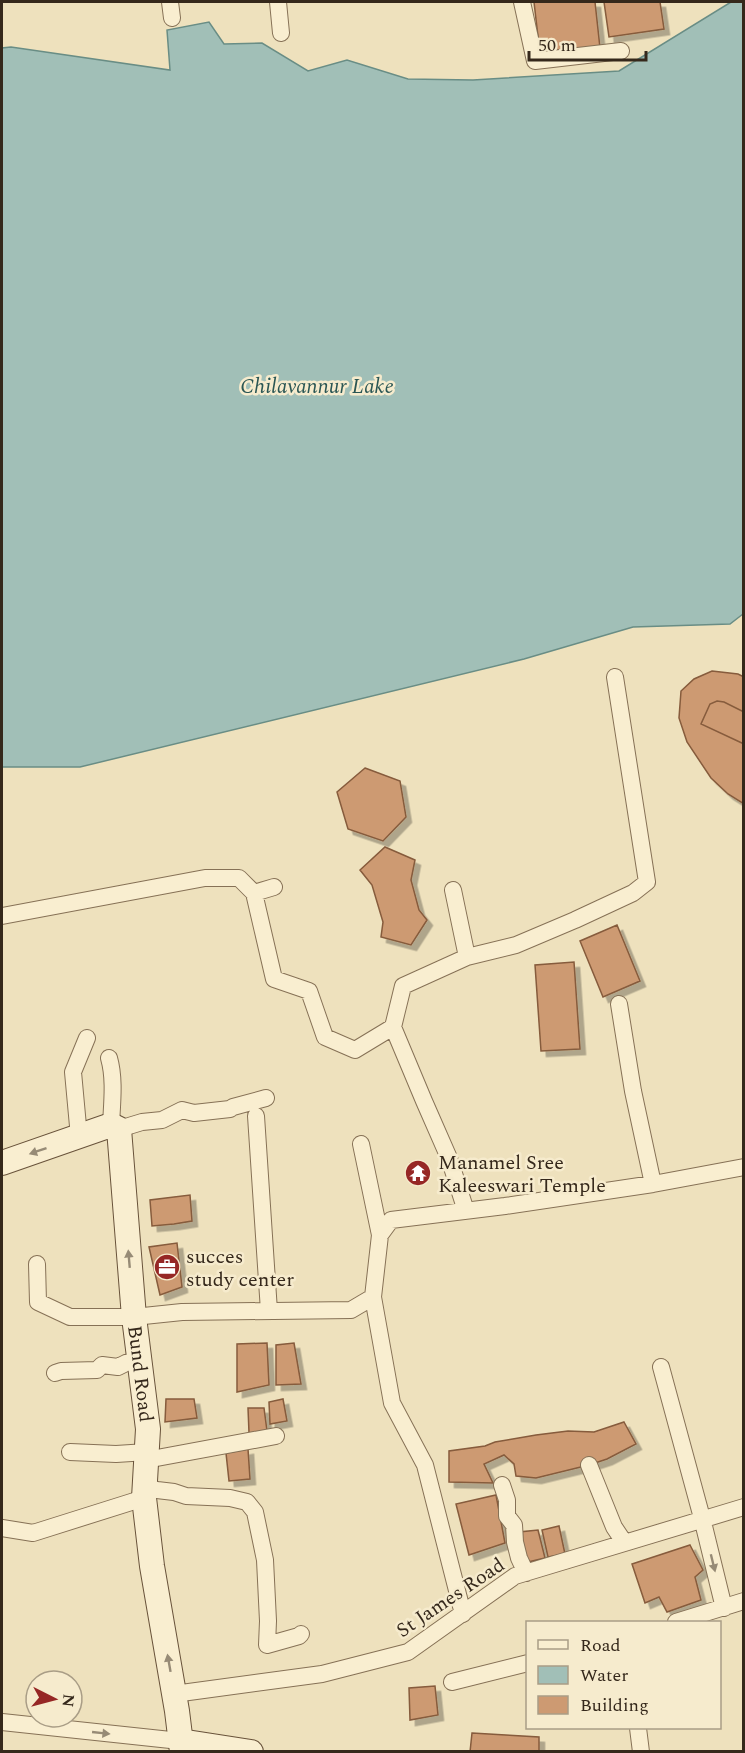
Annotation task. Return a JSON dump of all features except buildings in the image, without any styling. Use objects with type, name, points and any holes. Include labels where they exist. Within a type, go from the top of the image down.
[{"type":"street","points":[[278,2],[281,33]]},
{"type":"street","points":[[522,2],[535,61],[621,51]]},
{"type":"street","points":[[466,1211],[449,1158],[393,1027],[403,986],[467,957],[516,945],[633,893],[647,882],[615,677]]},
{"type":"street","points":[[2,916],[205,878],[239,878],[254,893],[274,979],[309,991],[325,1037],[355,1050],[393,1027]]},
{"type":"street","points":[[254,893],[274,887]]},
{"type":"street","points":[[453,890],[467,957]]},
{"type":"street","points":[[619,1004],[633,1091],[653,1184]]},
{"type":"street","points":[[79,1137],[74,1072],[87,1038]]},
{"type":"street","points":[[109,1058],[115,1127]]},
{"type":"street","points":[[2,1163],[115,1127],[162,1120],[182,1110],[194,1113],[230,1109],[266,1098]]},
{"type":"street","points":[[256,1116],[269,1311]]},
{"type":"street","name":"Bund Road","points":[[115,1127],[148,1429],[144,1492],[152,1566],[181,1747]]},
{"type":"street","points":[[361,1144],[380,1235],[373,1297],[392,1403],[425,1465],[463,1614]]},
{"type":"street","points":[[380,1235],[391,1220],[653,1184],[744,1167]]},
{"type":"street","points":[[37,1264],[38,1302],[70,1317],[134,1317],[182,1312],[351,1310],[373,1297]]},
{"type":"street","points":[[55,1373],[97,1370],[102,1365],[118,1367],[140,1361]]},
{"type":"street","points":[[661,1367],[724,1608]]},
{"type":"street","points":[[70,1452],[146,1456],[276,1436]]},
{"type":"street","points":[[589,1466],[614,1527],[624,1542]]},
{"type":"street","points":[[502,1485],[507,1500],[507,1516],[514,1525],[519,1558],[526,1573]]},
{"type":"street","points":[[2,1528],[33,1533],[144,1492],[230,1498],[247,1502],[255,1512],[265,1560],[267,1645],[301,1634]]},
{"type":"street","name":"St James Road","points":[[174,1694],[322,1674],[408,1652],[515,1576],[744,1507]]},
{"type":"street","points":[[682,1621],[744,1601]]},
{"type":"street","points":[[452,1682],[526,1664]]},
{"type":"street","points":[[2,1722],[181,1747],[251,1752]]},
{"type":"street","points":[[638,1729],[640,1752]]},
{"type":"water","name":"Chilavannur Lake","points":[[731,2],[744,2],[743,614],[730,624],[633,627],[524,659],[80,767],[2,767],[2,48],[11,47],[170,70],[167,30],[209,22],[224,44],[262,43],[308,71],[347,60],[408,79],[473,80],[619,71]]},
{"type":"place","name":"Manamel Sree Kaleeswari Temple","points":[[418,1173]]},
{"type":"place","name":"succes study center","points":[[167,1267]]}]
